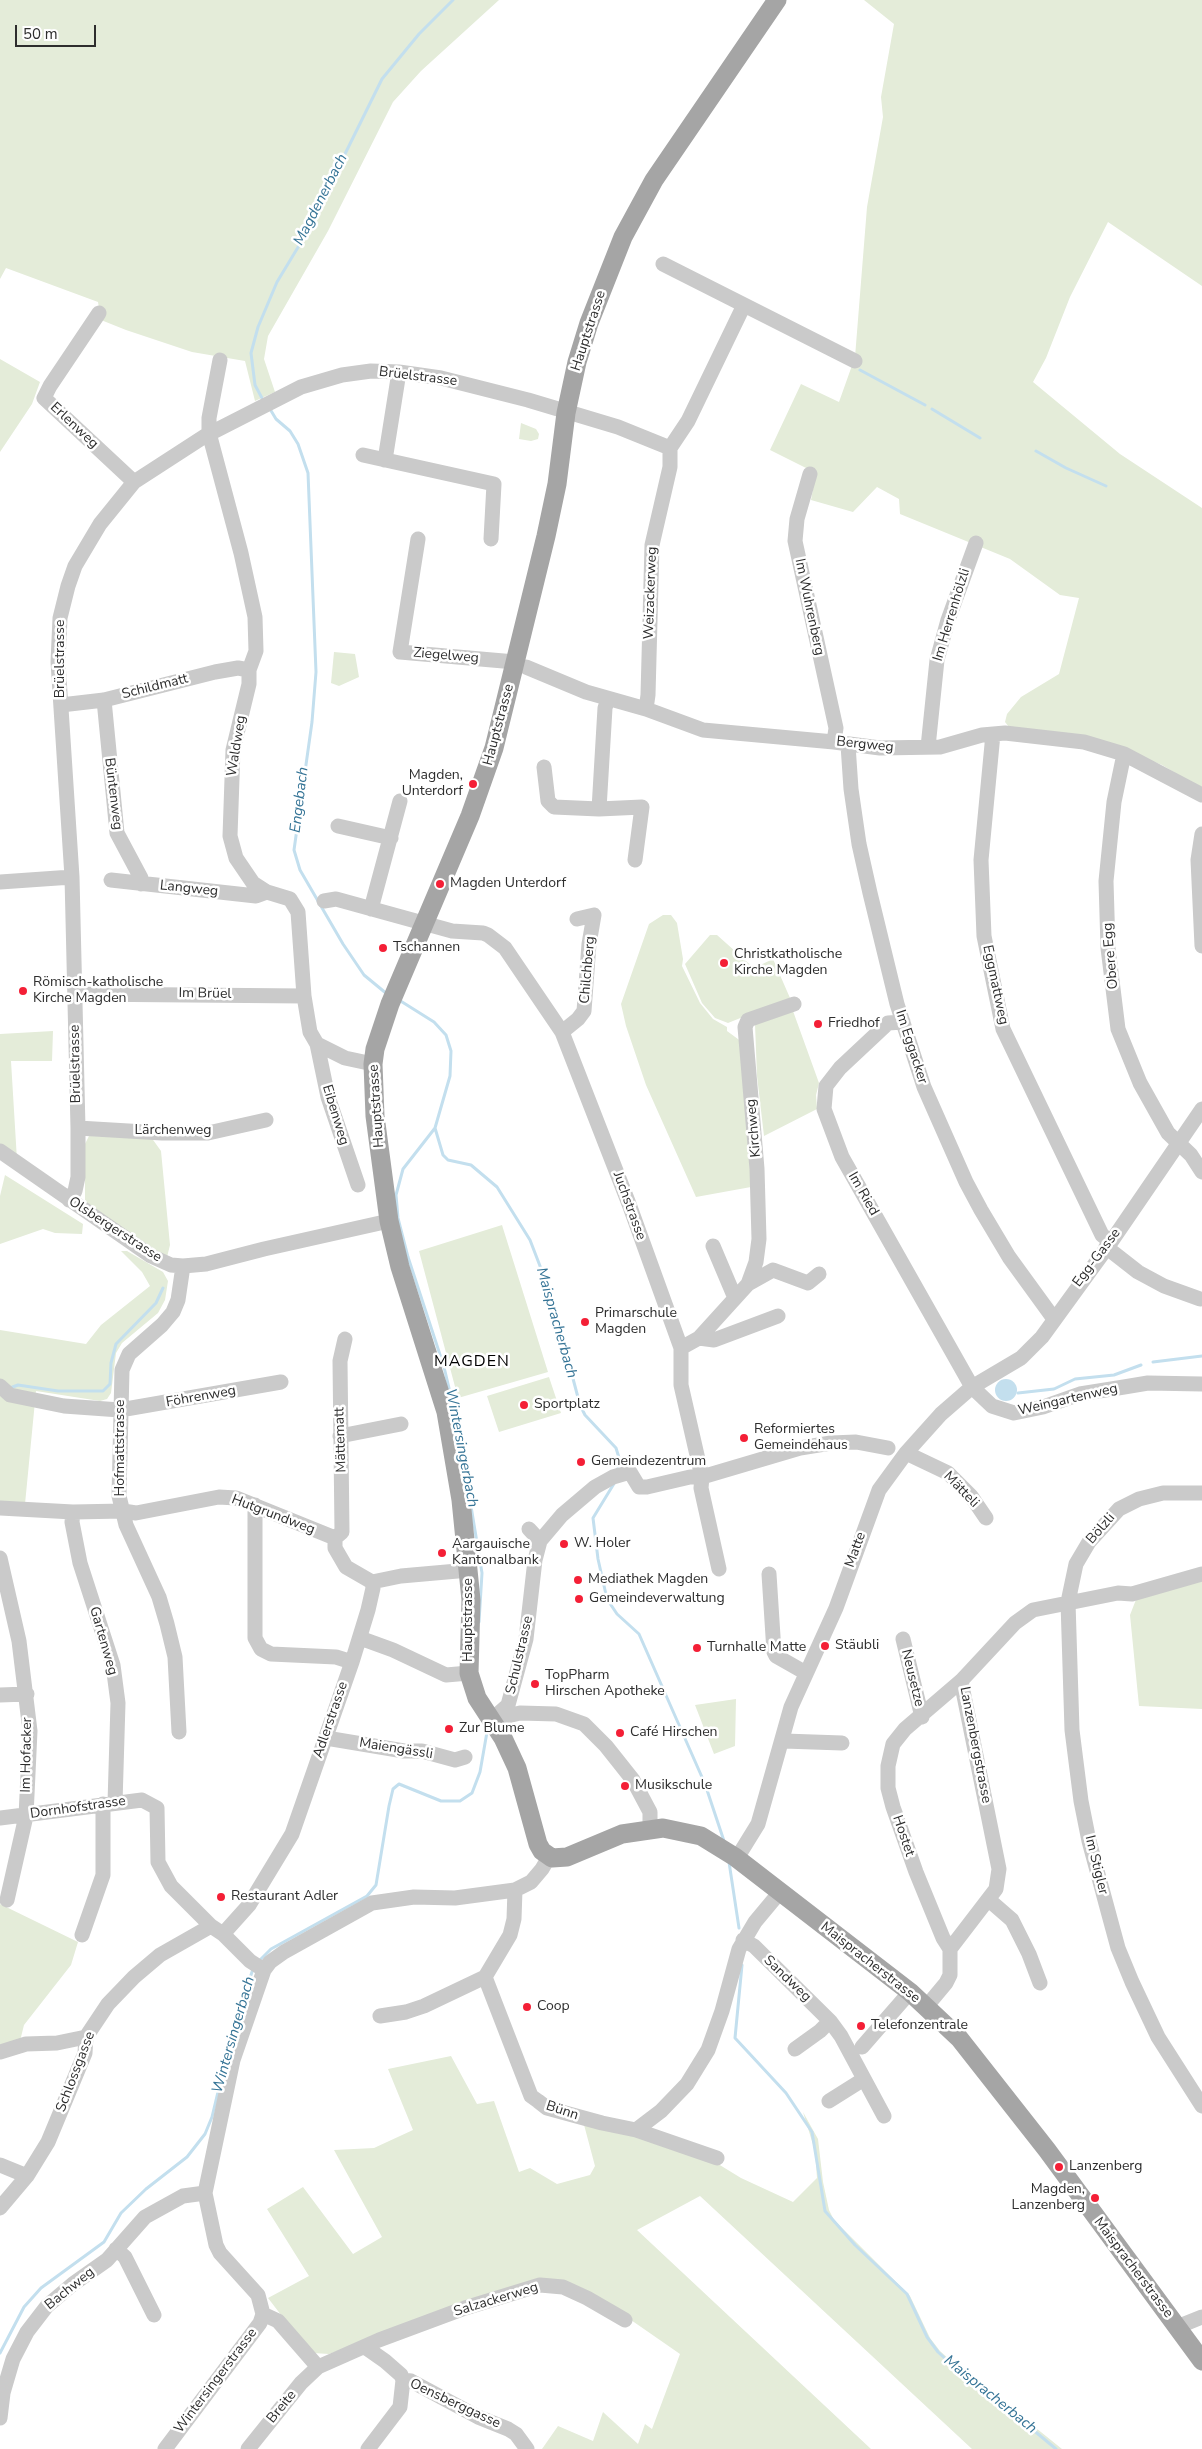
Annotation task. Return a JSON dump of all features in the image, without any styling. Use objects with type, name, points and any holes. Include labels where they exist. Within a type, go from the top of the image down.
[{"type":"main road","name":"Hauptstrasse","points":[[549,1856],[538,1844],[517,1768],[503,1738],[477,1698],[469,1673],[471,1600],[461,1500],[446,1412],[400,1267],[389,1221],[375,1116],[373,1064],[377,1036],[486,773],[521,664],[552,510],[566,413],[577,362],[590,322],[623,237],[654,180],[777,0]]},
{"type":"main road","name":"Maispracherstrasse","points":[[549,1856],[567,1856],[622,1834],[650,1828],[675,1829],[692,1833],[731,1854],[910,1992],[959,2038],[979,2061],[1202,2361]]},
{"type":"street","points":[[663,264],[855,361]]},
{"type":"street","points":[[566,413],[618,427],[670,448],[688,421],[744,305]]},
{"type":"street","name":"Erlenweg","points":[[99,313],[44,398],[134,482]]},
{"type":"street","name":"Waldweg","points":[[220,360],[209,418],[209,433],[241,553],[255,616],[256,651],[249,670],[249,684],[234,750],[230,836],[242,868],[253,883],[267,892],[290,899],[298,912],[304,996],[310,1032],[317,1044]]},
{"type":"street","name":"Brüelstrasse","points":[[69,1200],[75,1191],[78,1177],[78,1128],[72,878],[58,662],[60,618],[68,586],[79,559],[100,524],[134,482],[209,433],[278,398],[321,380],[371,371],[399,372],[442,378],[528,400],[566,413]]},
{"type":"street","points":[[384,460],[399,372]]},
{"type":"street","name":"Weizackerweg","points":[[646,709],[652,552],[670,468],[670,448]]},
{"type":"street","points":[[363,455],[494,484],[491,539]]},
{"type":"street","name":"Im Wuhrenberg","points":[[810,474],[797,518],[795,541],[836,728],[841,743]]},
{"type":"street","name":"Ziegelweg","points":[[418,539],[400,652],[521,664]]},
{"type":"street","name":"Im Herrenhölzli","points":[[928,747],[937,660],[948,620],[976,544]]},
{"type":"street","name":"Bergweg","points":[[521,664],[608,699],[646,709],[703,730],[880,748],[940,747],[982,734],[1005,733],[1084,742],[1124,754],[1202,795]]},
{"type":"street","name":"Schildmatt","points":[[61,705],[104,700],[215,672],[238,668],[249,670]]},
{"type":"street","points":[[599,809],[605,708],[608,699]]},
{"type":"street","name":"Büntenweg","points":[[104,700],[117,833],[141,878],[142,884]]},
{"type":"street","name":"Eggmattweg","points":[[993,734],[981,860],[984,936],[1003,1028],[1108,1244],[1138,1272],[1164,1286],[1200,1299]]},
{"type":"street","name":"Im Eggacker","points":[[841,743],[847,755],[859,844],[896,1004],[924,1087],[966,1182],[1009,1257],[1054,1319]]},
{"type":"street","name":"Obere Egg","points":[[1124,754],[1114,802],[1106,881],[1108,948],[1118,1029],[1140,1083],[1168,1133],[1191,1155],[1202,1172]]},
{"type":"street","points":[[544,766],[548,801],[551,805],[599,809],[642,807],[635,860]]},
{"type":"street","points":[[371,909],[400,801]]},
{"type":"street","points":[[338,826],[391,838]]},
{"type":"street","points":[[1202,834],[1198,860],[1202,946]]},
{"type":"street","points":[[0,882],[72,878]]},
{"type":"street","name":"Langweg","points":[[111,880],[256,896],[267,892]]},
{"type":"street","name":"Juchstrasse","points":[[324,901],[336,899],[423,924],[452,931],[483,933],[496,939],[505,948],[562,1032],[629,1204],[681,1348],[681,1385],[702,1477],[701,1488],[719,1569]]},
{"type":"street","name":"Chilchberg","points":[[562,1032],[578,1019],[584,1011],[589,944],[594,915],[576,919]]},
{"type":"street","name":"Im Brüel","points":[[74,994],[304,996]]},
{"type":"street","name":"Kirchweg","points":[[748,1284],[756,1262],[759,1240],[757,1168],[745,1027],[748,1020],[794,1004]]},
{"type":"street","name":"Im Ried","points":[[903,1022],[888,1023],[840,1068],[826,1086],[824,1109],[842,1157],[972,1387]]},
{"type":"street","points":[[317,1044],[345,1058],[373,1064]]},
{"type":"street","name":"Eibenweg","points":[[317,1044],[328,1096],[358,1185]]},
{"type":"street","name":"Egg-Gasse","points":[[972,1387],[1020,1358],[1042,1337],[1202,1109]]},
{"type":"street","name":"Lärchenweg","points":[[78,1128],[162,1133],[208,1133],[266,1120]]},
{"type":"street","name":"Olsbergerstrasse","points":[[0,1151],[151,1256],[162,1262],[183,1266],[206,1264],[264,1248],[389,1221]]},
{"type":"street","points":[[713,1246],[734,1298]]},
{"type":"street","name":"Hofmattstrasse","points":[[179,1732],[175,1657],[167,1624],[159,1597],[126,1525],[119,1496],[122,1370],[129,1354],[162,1325],[173,1312],[179,1294],[183,1266]]},
{"type":"street","name":"Kirchweg","points":[[681,1348],[699,1338],[748,1284],[773,1270],[808,1283],[820,1274]]},
{"type":"street","name":"Kirchweg","points":[[699,1338],[714,1340],[778,1316]]},
{"type":"street","name":"Mättematt","points":[[335,1538],[342,1532],[343,1489],[340,1436],[340,1361],[345,1339]]},
{"type":"street","name":"Föhrenweg","points":[[4,1389],[64,1406],[120,1410],[281,1382]]},
{"type":"street","name":"Weingartenweg","points":[[972,1387],[992,1406],[1014,1413],[1043,1407],[1080,1394],[1148,1383],[1202,1384]]},
{"type":"street","name":"Matte","points":[[731,1854],[758,1824],[784,1741],[791,1707],[836,1608],[879,1490],[906,1453],[940,1414],[972,1387]]},
{"type":"street","points":[[340,1436],[402,1424]]},
{"type":"street","points":[[702,1477],[818,1445],[856,1442],[888,1448]]},
{"type":"street","name":"Mätteli","points":[[906,1453],[948,1473],[971,1496],[986,1518]]},
{"type":"street","name":"Schulstrasse","points":[[491,1720],[508,1705],[526,1639],[534,1560],[540,1541],[562,1515],[595,1488],[613,1477],[630,1472],[639,1487],[647,1487],[690,1477],[702,1477]]},
{"type":"street","name":"Bölzli","points":[[1068,1602],[1076,1564],[1088,1542],[1119,1510],[1139,1499],[1163,1493],[1202,1493]]},
{"type":"street","name":"Hutgrundweg","points":[[0,1508],[73,1512],[123,1511],[136,1513],[219,1497],[236,1498],[335,1538]]},
{"type":"street","points":[[255,1505],[255,1638],[261,1649],[271,1654],[336,1657],[352,1662]]},
{"type":"street","name":"Gartenweg","points":[[73,1512],[72,1522],[80,1562],[112,1665],[118,1703],[103,1875],[82,1935]]},
{"type":"street","points":[[530,1528],[540,1541]]},
{"type":"street","points":[[335,1538],[335,1548],[346,1567],[372,1582],[401,1576],[469,1570]]},
{"type":"street","name":"Im Hofacker","points":[[0,1558],[4,1591],[27,1694],[30,1731],[26,1816],[7,1900]]},
{"type":"street","points":[[769,1574],[774,1652],[776,1656],[806,1673]]},
{"type":"street","name":"Lanzenbergstrasse","points":[[950,1949],[989,1900],[999,1882],[999,1868],[962,1681],[1015,1622],[1033,1610],[1118,1593],[1132,1594],[1202,1574]]},
{"type":"street","name":"Adlerstrasse","points":[[217,1930],[249,1905],[292,1834],[360,1638],[373,1588],[372,1582]]},
{"type":"street","name":"Im Stigler","points":[[1068,1602],[1072,1730],[1089,1841],[1118,1948],[1132,1982],[1158,2037],[1202,2106]]},
{"type":"street","points":[[360,1638],[393,1650],[446,1675],[469,1673]]},
{"type":"street","name":"Neusetze","points":[[903,1639],[922,1716]]},
{"type":"street","name":"Hostet","points":[[926,2007],[946,1983],[950,1974],[950,1949],[943,1938],[916,1872],[888,1788],[888,1766],[894,1744],[905,1729],[962,1681]]},
{"type":"street","points":[[0,1695],[27,1694]]},
{"type":"street","points":[[491,1720],[520,1713],[556,1714],[584,1724],[606,1746],[637,1788],[650,1812],[650,1828]]},
{"type":"street","name":"Maiengässli","points":[[326,1738],[404,1751],[422,1751],[455,1760],[465,1757]]},
{"type":"street","points":[[784,1741],[842,1744]]},
{"type":"street","name":"Dornhofstrasse","points":[[0,1818],[142,1800],[157,1808],[158,1862],[171,1886],[258,1966]]},
{"type":"street","name":"Wintersingerstrasse","points":[[165,2449],[260,2323],[263,2314],[258,2295],[216,2245],[204,2193],[232,2060],[258,1966],[270,1962],[284,1952],[372,1903],[414,1898],[456,1898],[515,1890],[531,1882],[542,1869],[549,1856]]},
{"type":"street","points":[[380,2016],[406,2012],[424,2006],[486,1977],[510,1935],[514,1919],[515,1890]]},
{"type":"street","points":[[636,2130],[661,2111],[687,2084],[708,2050],[722,2011],[733,1963],[742,1943],[755,1922],[780,1892]]},
{"type":"street","points":[[989,1900],[1012,1920],[1029,1954],[1040,1983]]},
{"type":"street","name":"Schlossgasse","points":[[0,2208],[27,2176],[48,2142],[85,2053],[86,2037],[108,2004],[134,1977],[160,1955],[217,1930]]},
{"type":"street","name":"Sandweg","points":[[742,1943],[754,1946],[830,2021],[842,2036],[884,2116]]},
{"type":"street","name":"Bünn","points":[[486,1977],[531,2096],[548,2108],[636,2130],[717,2158]]},
{"type":"street","points":[[862,2047],[910,1992]]},
{"type":"street","points":[[794,2049],[820,2031],[830,2021]]},
{"type":"street","points":[[0,2052],[26,2044],[57,2043],[86,2037]]},
{"type":"street","points":[[829,2101],[864,2079]]},
{"type":"street","points":[[0,2165],[27,2176]]},
{"type":"street","name":"Bachweg","points":[[0,2418],[3,2393],[13,2359],[26,2332],[47,2306],[106,2260],[146,2217],[183,2196],[204,2193]]},
{"type":"street","points":[[116,2249],[125,2257],[154,2315]]},
{"type":"street","name":"Salzackerweg","points":[[364,2347],[465,2308],[540,2285],[563,2287],[587,2298],[625,2320]]},
{"type":"street","points":[[263,2314],[278,2321],[318,2367],[364,2347]]},
{"type":"street","points":[[1177,2327],[1202,2317]]},
{"type":"street","name":"Oensberggasse","points":[[364,2347],[385,2361],[401,2375],[403,2380],[411,2382],[462,2409],[508,2429],[516,2434],[527,2449]]},
{"type":"street","name":"Breite","points":[[248,2449],[301,2384],[318,2367]]},
{"type":"street","points":[[368,2449],[400,2407],[403,2380]]},
{"type":"green space","points":[[0,0],[499,0],[421,71],[393,102],[328,231],[268,336],[264,359],[275,392],[255,401],[245,361],[192,352],[126,330],[101,320],[98,302],[6,268],[0,279]]},
{"type":"green space","points":[[864,0],[1202,0],[1202,286],[1108,222],[1070,297],[1046,358],[1033,382],[1120,454],[1202,508],[1202,789],[1162,765],[1111,744],[1009,727],[1005,722],[1007,714],[1021,697],[1059,674],[1079,598],[1060,595],[1010,559],[900,514],[899,499],[877,487],[853,512],[811,500],[816,473],[770,450],[801,384],[839,402],[855,357],[867,207],[883,117],[881,97],[894,24]]},
{"type":"green space","points":[[0,359],[40,382],[32,404],[0,452]]},
{"type":"green space","points":[[521,423],[536,429],[539,434],[538,439],[531,441],[519,439]]},
{"type":"green space","points":[[334,652],[355,654],[359,677],[339,686],[331,683]]},
{"type":"green space","points":[[663,915],[671,915],[677,923],[683,959],[682,966],[700,1003],[713,1019],[727,1027],[727,1031],[742,1042],[751,1187],[696,1197],[646,1085],[626,1026],[621,1004],[649,924]]},
{"type":"green space","points":[[710,935],[717,935],[754,968],[773,959],[790,998],[728,1023],[715,1018],[702,1003],[685,964]]},
{"type":"green space","points":[[793,1011],[819,1083],[816,1095],[817,1109],[764,1136],[757,1076],[755,1024]]},
{"type":"green space","points":[[53,1031],[52,1061],[11,1061],[17,1160],[0,1146],[0,1034]]},
{"type":"green space","points":[[89,1136],[151,1137],[161,1151],[170,1245],[167,1257],[85,1204],[85,1144]]},
{"type":"green space","points":[[5,1175],[83,1224],[82,1234],[55,1233],[43,1229],[0,1244],[0,1196]]},
{"type":"green space","points":[[502,1225],[548,1372],[458,1398],[419,1251]]},
{"type":"green space","points":[[121,1251],[127,1251],[163,1272],[168,1281],[165,1300],[158,1313],[122,1343],[116,1353],[111,1393],[107,1399],[100,1401],[36,1391],[25,1504],[0,1503],[0,1330],[86,1344],[101,1325],[150,1286],[142,1272]]},
{"type":"green space","name":"Sportplatz","points":[[549,1377],[561,1413],[499,1432],[487,1396]]},
{"type":"green space","points":[[1202,1579],[1202,1709],[1139,1706],[1130,1615],[1137,1597]]},
{"type":"green space","points":[[736,1699],[735,1746],[714,1754],[695,1705]]},
{"type":"green space","points":[[0,1904],[78,1942],[71,1965],[24,2025],[20,2041],[0,2047]]},
{"type":"green space","points":[[451,2056],[477,2104],[494,2101],[519,2172],[530,2168],[557,2184],[590,2175],[595,2166],[583,2121],[710,2159],[741,2178],[793,2202],[817,2178],[815,2151],[803,2112],[818,2139],[823,2182],[829,2210],[834,2220],[910,2296],[930,2338],[940,2351],[979,2386],[1005,2403],[1062,2449],[972,2449],[700,2196],[637,2230],[871,2449],[542,2449],[558,2426],[593,2441],[603,2412],[638,2444],[645,2424],[652,2429],[680,2354],[618,2311],[538,2281],[329,2354],[313,2353],[304,2345],[268,2298],[309,2276],[267,2209],[303,2187],[353,2254],[382,2237],[334,2150],[374,2148],[413,2130],[388,2069]]},
{"type":"water","points":[[1006,1379],[1014,1382],[1017,1390],[1014,1398],[1006,1401],[998,1398],[995,1390],[998,1382]]},
{"type":"waterway","name":"Magdenerbach","points":[[263,400],[255,385],[251,353],[258,327],[277,282],[303,239],[382,79],[419,34],[453,0]]},
{"type":"waterway","points":[[860,370],[925,405]]},
{"type":"waterway","name":"Engebach","points":[[270,409],[276,419],[290,431],[298,444],[308,473],[316,672],[312,722],[294,850],[300,870],[343,944],[364,975],[387,994]]},
{"type":"waterway","points":[[932,409],[980,438]]},
{"type":"waterway","points":[[1036,451],[1066,468],[1106,486]]},
{"type":"waterway","name":"Wintersingerbach","points":[[399,1000],[434,1022],[446,1035],[451,1051],[450,1076],[435,1128],[403,1169],[396,1195],[398,1218],[408,1257],[444,1367],[453,1405]]},
{"type":"waterway","name":"Maispracherbach","points":[[435,1128],[443,1155],[448,1160],[471,1165],[497,1187],[530,1240],[550,1292],[580,1405],[585,1415],[616,1448],[620,1461],[617,1472]]},
{"type":"waterway","points":[[10,1388],[18,1385],[58,1391],[103,1391],[110,1384],[111,1363],[116,1344],[156,1303],[163,1288]]},
{"type":"waterway","points":[[1153,1362],[1202,1356]]},
{"type":"waterway","points":[[1018,1393],[1054,1389],[1075,1379],[1114,1375],[1141,1365]]},
{"type":"waterway","name":"Maispracherbach","points":[[615,1482],[593,1518],[598,1559],[607,1599],[617,1614],[639,1634],[705,1784],[724,1841]]},
{"type":"waterway","name":"Wintersingerbach","points":[[469,1494],[482,1573],[479,1622]]},
{"type":"waterway","name":"Wintersingerbach","points":[[258,1962],[271,1949],[367,1896],[376,1885],[389,1806],[393,1789],[399,1784],[441,1801],[460,1801],[472,1793],[480,1772],[487,1732]]},
{"type":"waterway","name":"Maispracherbach","points":[[729,1862],[739,1928]]},
{"type":"waterway","name":"Maispracherbach","points":[[742,1965],[735,2038],[786,2093],[812,2132],[825,2211],[855,2245],[907,2294],[927,2337],[938,2352],[973,2384],[1008,2409],[1056,2449]]},
{"type":"waterway","name":"Wintersingerbach","points":[[0,2353],[24,2307],[41,2288],[104,2242],[121,2213],[146,2189],[187,2157],[205,2134],[212,2117],[234,2025],[253,1969]]},
{"type":"place","name":"Magden, Unterdorf","points":[[473,784]]},
{"type":"place","name":"Magden Unterdorf","points":[[440,884]]},
{"type":"place","name":"Tschannen","points":[[383,948]]},
{"type":"place","name":"Christkatholische Kirche Magden","points":[[724,963]]},
{"type":"place","name":"Römisch-katholische Kirche Magden","points":[[23,991]]},
{"type":"place","name":"Friedhof","points":[[818,1024]]},
{"type":"place","name":"Primarschule Magden","points":[[585,1322]]},
{"type":"place","name":"Sportplatz","points":[[524,1405]]},
{"type":"place","name":"Reformiertes Gemeindehaus","points":[[744,1438]]},
{"type":"place","name":"Gemeindezentrum","points":[[581,1462]]},
{"type":"place","name":"W. Holer","points":[[564,1544]]},
{"type":"place","name":"Aargauische Kantonalbank","points":[[442,1553]]},
{"type":"place","name":"Mediathek Magden","points":[[578,1580]]},
{"type":"place","name":"Gemeindeverwaltung","points":[[579,1599]]},
{"type":"place","name":"Stäubli","points":[[825,1646]]},
{"type":"place","name":"Turnhalle Matte","points":[[697,1648]]},
{"type":"place","name":"TopPharm Hirschen Apotheke","points":[[535,1684]]},
{"type":"place","name":"Zur Blume","points":[[449,1729]]},
{"type":"place","name":"Café Hirschen","points":[[620,1733]]},
{"type":"place","name":"Musikschule","points":[[625,1786]]},
{"type":"place","name":"Restaurant Adler","points":[[221,1897]]},
{"type":"place","name":"Coop","points":[[527,2007]]},
{"type":"place","name":"Telefonzentrale","points":[[861,2026]]},
{"type":"place","name":"Lanzenberg","points":[[1059,2167]]},
{"type":"place","name":"Magden, Lanzenberg","points":[[1095,2198]]},
{"type":"district","name":"MAGDEN","points":[[472,1362]]}]
